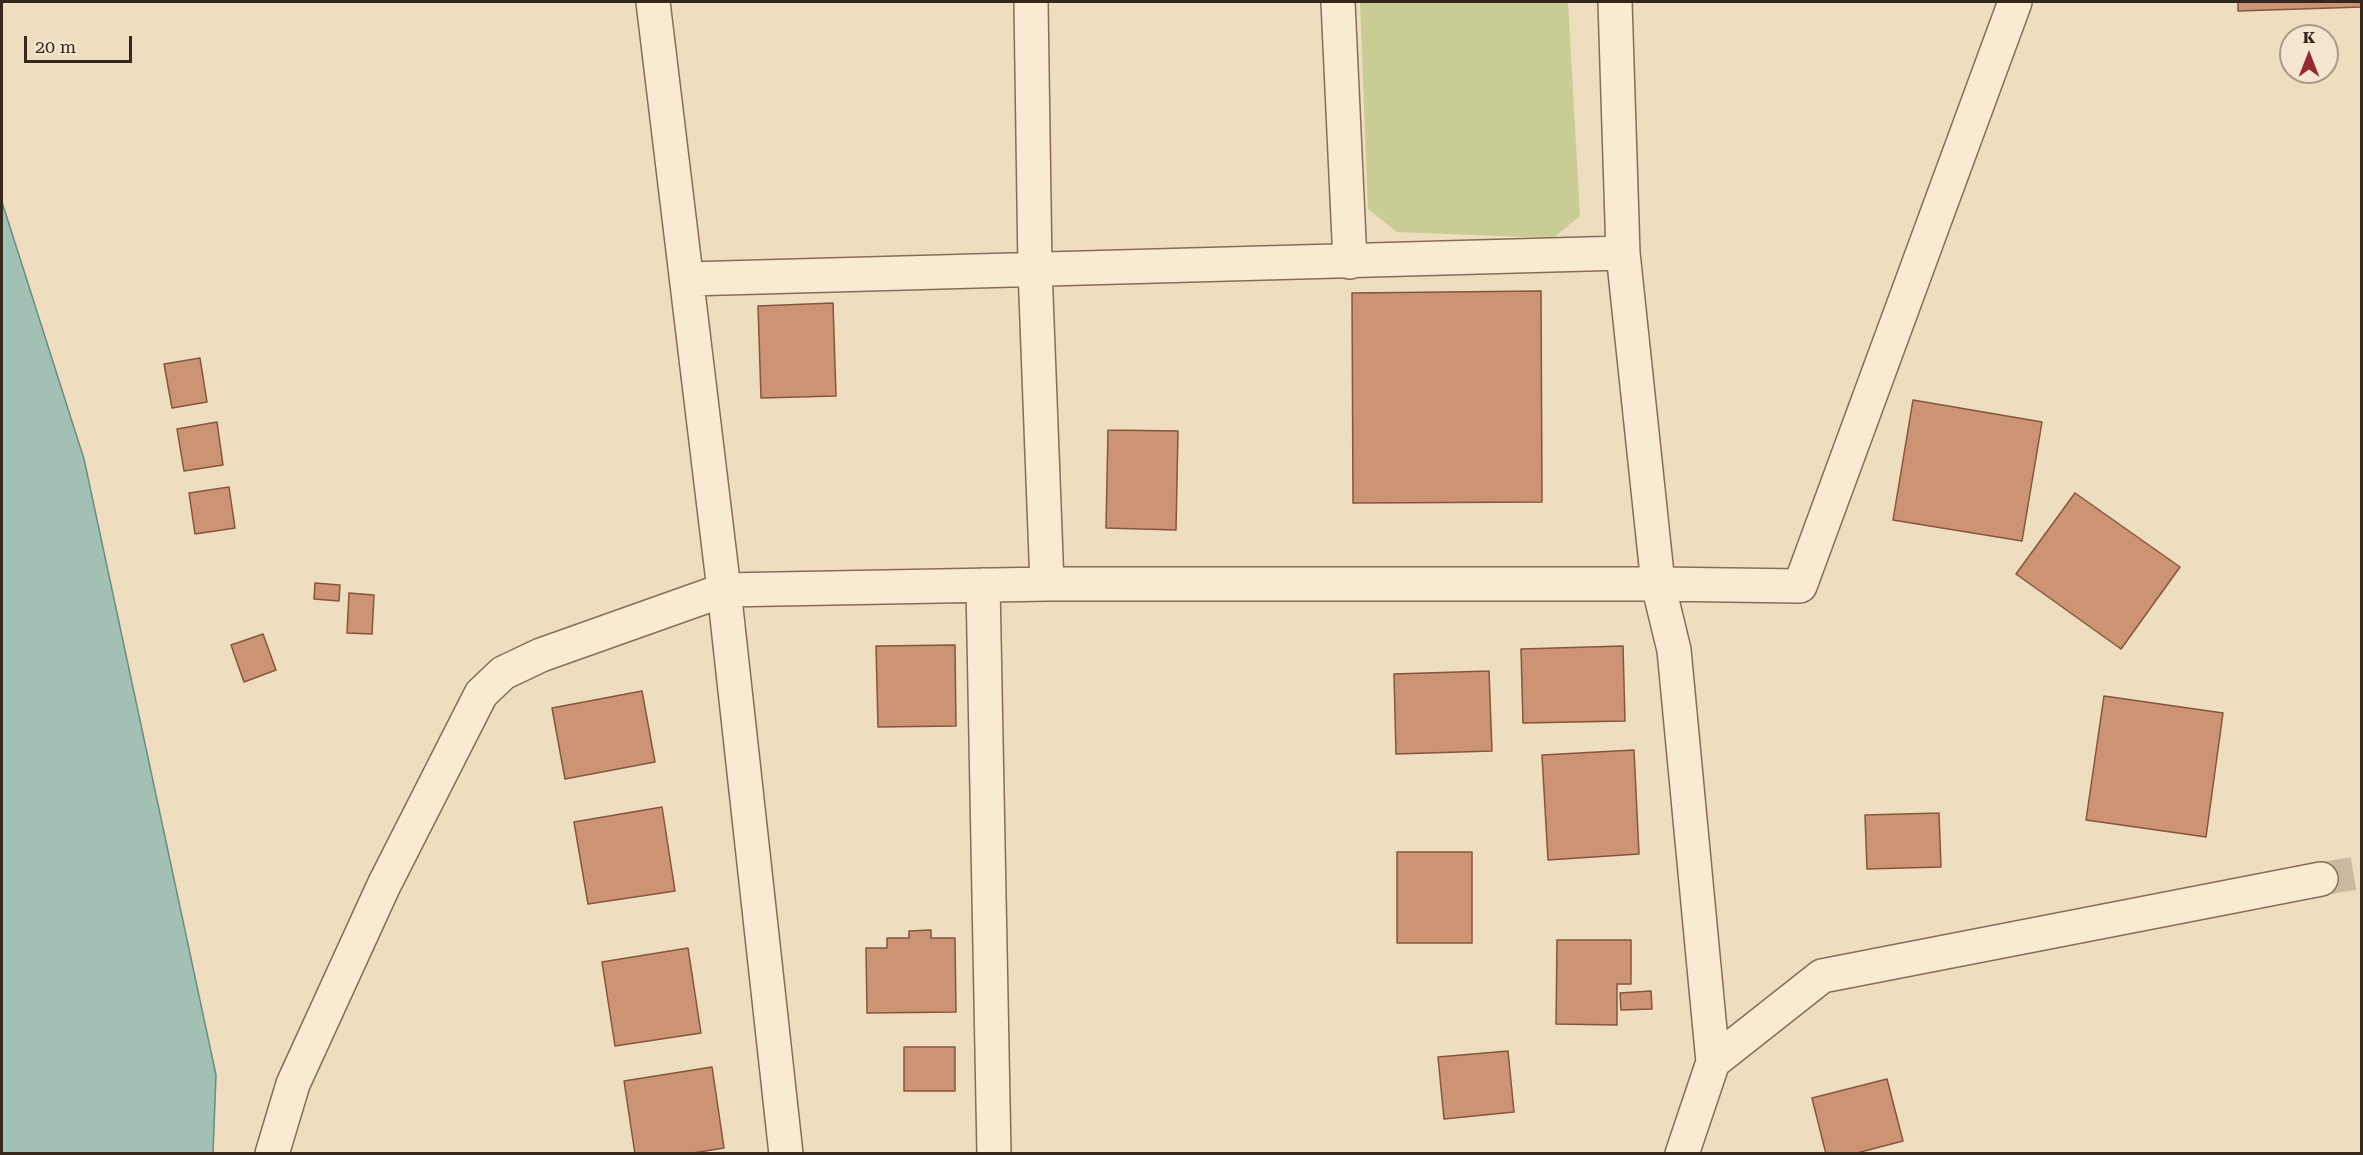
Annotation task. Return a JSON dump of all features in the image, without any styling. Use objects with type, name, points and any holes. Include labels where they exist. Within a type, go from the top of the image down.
[{"type":"street","points":[[653,2],[724,590],[786,1154]]},
{"type":"street","points":[[1031,2],[1035,269],[1047,584]]},
{"type":"street","points":[[1338,2],[1350,262]]},
{"type":"street","points":[[1615,2],[1623,253],[1658,584],[1674,650],[1713,1062],[1682,1154]]},
{"type":"street","points":[[272,1154],[293,1084],[384,885],[481,694],[503,673],[542,655],[724,590],[1047,584],[1800,586],[2015,2]]},
{"type":"street","points":[[688,279],[1623,253]]},
{"type":"street","points":[[983,585],[994,1154]]},
{"type":"street","points":[[1713,1062],[1822,976],[2321,879]]},
{"type":"green space","points":[[1360,2],[1568,2],[1580,216],[1553,238],[1397,232],[1368,209]]},
{"type":"shaded area","points":[[2,202],[84,459],[216,1075],[213,1153],[2,1153]]},
{"type":"building","points":[[2238,2],[2362,2],[2362,7],[2238,11]]},
{"type":"building","points":[[1541,291],[1542,502],[1353,503],[1352,293]]},
{"type":"building","points":[[833,303],[836,396],[761,398],[758,306]]},
{"type":"building","points":[[200,358],[207,402],[172,408],[164,364]]},
{"type":"building","points":[[1913,400],[2042,422],[2022,541],[1893,520]]},
{"type":"building","points":[[217,422],[223,465],[184,471],[177,429]]},
{"type":"building","points":[[1108,430],[1178,431],[1176,530],[1106,528]]},
{"type":"building","points":[[229,487],[235,528],[195,534],[189,493]]},
{"type":"building","points":[[2075,493],[2180,567],[2121,649],[2016,574]]},
{"type":"building","points":[[315,583],[340,585],[339,601],[314,599]]},
{"type":"building","points":[[349,593],[374,595],[372,634],[347,633]]},
{"type":"building","points":[[263,634],[276,670],[244,682],[231,645]]},
{"type":"building","points":[[955,645],[956,726],[878,727],[876,646]]},
{"type":"building","points":[[1623,646],[1625,721],[1523,723],[1521,649]]},
{"type":"building","points":[[1489,671],[1492,751],[1396,754],[1394,674]]},
{"type":"building","points":[[642,691],[655,762],[565,779],[552,708]]},
{"type":"building","points":[[2104,696],[2223,713],[2206,837],[2086,820]]},
{"type":"building","points":[[1634,750],[1639,854],[1548,860],[1542,755]]},
{"type":"building","points":[[662,807],[675,891],[588,904],[574,822]]},
{"type":"building","points":[[1939,813],[1941,867],[1867,869],[1865,815]]},
{"type":"building","points":[[1397,852],[1472,852],[1472,943],[1397,943]]},
{"type":"building","points":[[931,930],[931,938],[955,938],[956,1012],[867,1013],[866,948],[887,948],[887,938],[909,938],[909,931]]},
{"type":"building","points":[[1557,940],[1631,940],[1631,984],[1617,984],[1617,1025],[1556,1024]]},
{"type":"building","points":[[688,948],[701,1033],[615,1046],[602,962]]},
{"type":"building","points":[[1651,991],[1652,1009],[1621,1010],[1620,993]]},
{"type":"building","points":[[904,1047],[955,1047],[955,1091],[904,1091]]},
{"type":"building","points":[[1508,1051],[1514,1112],[1444,1119],[1438,1057]]},
{"type":"building","points":[[712,1067],[724,1148],[687,1154],[635,1154],[624,1081]]},
{"type":"building","points":[[1887,1079],[1903,1141],[1853,1154],[1826,1154],[1812,1098]]},
{"type":"tunnel","points":[[2321,879],[2362,872]]}]
